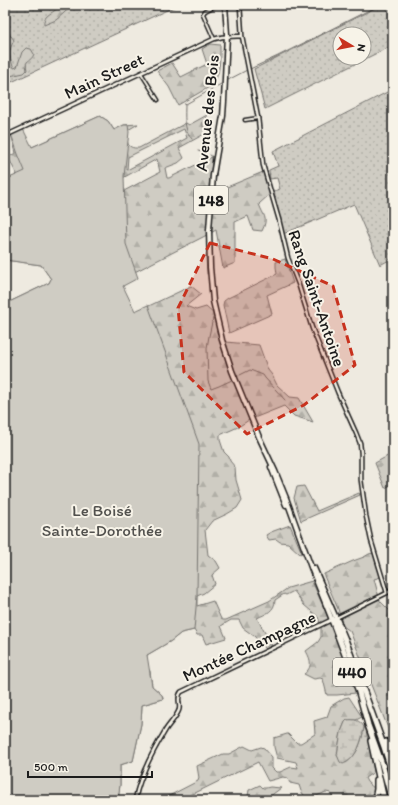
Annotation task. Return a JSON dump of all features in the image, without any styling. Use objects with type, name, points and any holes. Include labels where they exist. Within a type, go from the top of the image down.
[{"type":"highway","name":"440","points":[[334,619],[390,757]]},
{"type":"highway","name":"440","points":[[334,619],[382,764],[392,800]]},
{"type":"highway","points":[[368,724],[384,800]]},
{"type":"highway","points":[[390,757],[393,770]]},
{"type":"highway","points":[[390,757],[393,775]]},
{"type":"highway","points":[[375,759],[378,785],[375,800]]},
{"type":"main road","name":"Avenue des Bois","points":[[225,5],[227,36],[224,109],[212,181],[209,240],[213,297],[219,327],[228,358],[266,453],[274,478],[307,555],[321,582],[334,619]]},
{"type":"street","points":[[214,39],[203,14],[211,6],[216,5]]},
{"type":"street","name":"Rang Saint-Antoine","points":[[240,5],[242,36],[258,118],[263,165],[288,258],[299,286],[312,328],[360,443],[361,480],[366,516],[371,540],[387,593]]},
{"type":"street","name":"Main Street","points":[[5,136],[214,39],[227,36],[242,36]]},
{"type":"street","points":[[141,73],[158,100]]},
{"type":"street","points":[[245,120],[258,118]]},
{"type":"street","name":"Montée Champagne","points":[[134,800],[152,754],[178,711],[180,706],[178,697],[180,692],[393,590]]},
{"type":"highlighted area","points":[[210,243],[273,259],[333,286],[355,365],[304,405],[247,434],[184,372],[178,308]]},
{"type":"green space","points":[[5,5],[178,5],[5,85]]},
{"type":"green space","points":[[60,5],[73,5],[56,20],[44,25],[45,18]]},
{"type":"green space","points":[[381,5],[393,5],[393,45],[372,56],[372,26],[339,26]]},
{"type":"green space","points":[[332,30],[332,66],[351,66],[265,109],[254,69]]},
{"type":"green space","points":[[5,34],[11,36],[14,40],[10,54],[14,68],[17,67],[22,52],[26,48],[31,49],[34,54],[33,57],[27,62],[27,70],[24,73],[5,77]]},
{"type":"green space","points":[[210,44],[220,45],[217,77],[211,86],[178,105],[169,87],[157,71],[172,63],[181,77],[207,64],[202,49]]},
{"type":"green space","points":[[393,89],[393,258],[380,265],[354,204],[283,234],[274,191],[280,189],[277,178],[270,179],[269,170],[278,166],[273,151]]},
{"type":"green space","name":"Le Boisé Sainte-Dorothée","points":[[207,115],[203,121],[203,127],[206,127],[208,132],[179,148],[184,158],[178,163],[165,168],[167,178],[212,157],[208,195],[263,172],[270,194],[259,204],[265,217],[265,223],[262,231],[253,230],[248,216],[235,222],[235,263],[223,268],[216,230],[117,281],[134,313],[191,286],[201,294],[186,306],[196,310],[206,307],[215,315],[219,338],[226,342],[259,345],[268,370],[277,385],[290,397],[299,398],[313,422],[294,416],[284,406],[249,420],[220,435],[224,452],[235,467],[236,480],[242,500],[237,508],[212,521],[205,530],[208,555],[216,561],[220,568],[212,575],[215,584],[204,593],[197,596],[197,606],[213,601],[221,619],[226,620],[269,601],[288,588],[312,581],[345,656],[356,693],[327,695],[323,679],[314,679],[304,674],[310,666],[309,657],[306,651],[318,642],[321,637],[321,628],[318,617],[304,605],[294,591],[286,595],[284,594],[275,600],[275,604],[269,612],[257,618],[272,646],[266,649],[254,636],[243,628],[239,620],[231,620],[221,626],[226,638],[206,644],[202,635],[197,635],[194,630],[181,633],[171,641],[147,655],[146,665],[150,671],[152,686],[162,695],[163,699],[142,705],[141,724],[133,761],[120,765],[118,800],[5,800],[5,304],[49,283],[51,279],[41,265],[5,260],[5,180],[15,176],[16,173],[10,161],[5,163],[5,158],[16,153],[11,134],[32,147],[100,116],[108,121],[114,130],[124,125],[138,124],[128,130],[127,140],[131,147],[139,148],[186,123],[189,125]],"holes":[[[184,129],[187,138],[127,170],[128,157]],[[157,159],[160,172],[122,192],[121,179]]]},
{"type":"green space","name":"Le Boisé Sainte-Dorothée","points":[[100,116],[108,121],[114,130],[124,125],[128,125],[129,132],[124,176],[126,244],[138,278],[123,286],[135,311],[148,305],[199,444],[197,596],[194,630],[181,633],[171,641],[147,655],[152,686],[162,695],[163,699],[142,705],[141,724],[133,761],[120,765],[118,800],[5,800],[5,304],[49,283],[51,279],[41,265],[5,260],[5,180],[25,171],[11,134],[23,129],[32,147]]},
{"type":"green space","points":[[285,259],[293,283],[267,295],[272,314],[229,333],[223,305],[224,301],[277,274],[276,262]]},
{"type":"green space","points":[[393,453],[393,484],[385,488],[375,463]]},
{"type":"green space","points":[[304,486],[317,511],[359,493],[360,495],[301,521],[294,498],[297,487]]},
{"type":"green space","points":[[290,525],[302,553],[300,554],[288,543],[280,542],[276,539],[269,540],[266,535]]},
{"type":"green space","points":[[373,553],[381,577],[374,579],[380,601],[393,614],[393,741],[350,631],[343,626],[338,609],[324,576],[324,574]]},
{"type":"green space","points":[[349,697],[362,717],[356,720],[347,720],[345,722],[341,732],[337,755],[340,760],[346,763],[354,756],[359,747],[364,727],[366,730],[374,772],[365,778],[367,782],[376,790],[373,800],[333,800],[331,793],[326,792],[307,800],[299,785],[290,783],[287,778],[283,777],[268,781],[258,762],[189,796],[167,800],[165,798],[198,781],[197,766],[223,754],[229,754],[244,746],[252,750],[261,747],[264,748],[272,757],[272,768],[276,772],[280,772],[291,767],[298,768],[296,762],[277,758],[274,747],[274,738],[288,734],[297,743],[301,743],[315,734],[314,721],[327,717],[331,706],[344,698]]},
{"type":"green space","points":[[347,720],[357,720],[364,727],[362,738],[355,754],[348,762],[343,764],[340,762],[337,755],[341,732]]},
{"type":"green space","points":[[260,785],[263,788],[281,788],[269,797],[269,800],[247,800],[249,790]]},
{"type":"waterway","points":[[250,69],[379,5]]},
{"type":"waterway","points":[[228,80],[247,70]]},
{"type":"waterway","points":[[192,139],[186,127],[185,103],[186,104],[221,84]]},
{"type":"waterway","points":[[198,151],[206,153]]},
{"type":"waterway","points":[[211,246],[213,204],[218,157]]},
{"type":"waterway","points":[[206,256],[207,274]]},
{"type":"waterway","points":[[213,318],[207,348],[208,381],[211,389],[232,380]]},
{"type":"waterway","points":[[240,375],[250,370],[263,375],[285,400]]}]
